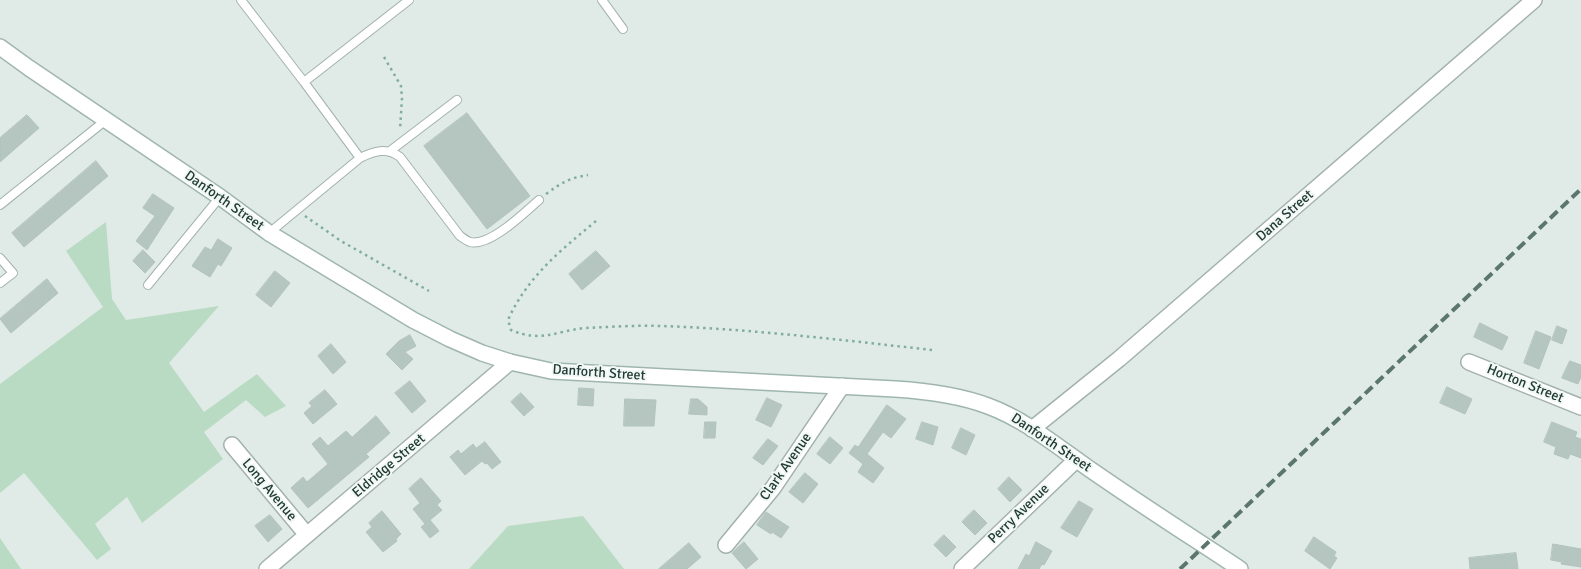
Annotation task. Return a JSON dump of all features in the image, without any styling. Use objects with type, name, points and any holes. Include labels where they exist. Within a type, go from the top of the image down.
[{"type":"street","name":"Dana Street","points":[[1032,429],[1119,359],[1534,0]]},
{"type":"street","name":"Danforth Street","points":[[0,47],[220,197],[269,233],[413,320],[468,348],[510,362],[565,372],[914,390],[971,400],[1006,414],[1032,429],[1240,569]]},
{"type":"street","name":"Eldridge Street","points":[[267,569],[510,362]]},
{"type":"street","name":"Horton Street","points":[[1468,362],[1581,407]]},
{"type":"street","name":"Clark Avenue","points":[[726,545],[773,488],[842,386]]},
{"type":"street","name":"Long Avenue","points":[[232,445],[307,535]]},
{"type":"street","name":"Perry Avenue","points":[[962,569],[1076,460]]},
{"type":"lane","points":[[241,0],[360,158]]},
{"type":"lane","points":[[304,82],[409,0]]},
{"type":"lane","points":[[602,0],[623,29]]},
{"type":"lane","points":[[390,151],[457,100]]},
{"type":"lane","points":[[0,205],[106,120]]},
{"type":"lane","points":[[269,233],[360,158],[378,151],[390,151],[403,160],[460,236],[471,242],[482,242],[495,236],[539,200]]},
{"type":"lane","points":[[148,285],[220,197]]},
{"type":"lane","points":[[0,258],[12,273],[0,284]]},
{"type":"path","points":[[384,57],[398,80],[402,92],[399,144]]},
{"type":"path","points":[[539,200],[564,181],[588,175]]},
{"type":"path","points":[[296,209],[341,241],[429,291]]},
{"type":"path","points":[[596,221],[556,254],[527,286],[508,320],[511,330],[522,334],[543,336],[583,328],[660,326],[783,334],[932,350]]},
{"type":"green space","points":[[106,222],[112,299],[126,320],[219,306],[169,363],[204,412],[257,374],[286,406],[265,417],[246,400],[204,432],[223,459],[142,523],[127,497],[95,524],[111,549],[97,560],[24,473],[0,493],[0,384],[103,307],[66,251]]},
{"type":"green space","points":[[583,516],[624,569],[469,569],[508,526]]},
{"type":"green space","points":[[0,538],[21,569],[0,569]]},
{"type":"building","points":[[467,113],[530,196],[487,229],[424,146]]},
{"type":"building","points":[[27,115],[39,128],[0,162],[0,138]]},
{"type":"building","points":[[96,161],[108,176],[24,247],[12,233]]},
{"type":"building","points":[[153,194],[174,208],[147,250],[136,241],[155,216],[143,208]]},
{"type":"building","points":[[218,239],[232,248],[221,266],[218,264],[210,277],[192,266],[205,247],[211,250]]},
{"type":"building","points":[[143,250],[155,262],[145,273],[133,261]]},
{"type":"building","points":[[596,251],[610,266],[582,290],[569,274]]},
{"type":"building","points":[[275,271],[290,283],[271,307],[256,295]]},
{"type":"building","points":[[47,279],[58,293],[11,333],[0,319]]},
{"type":"building","points":[[1480,323],[1508,337],[1502,350],[1474,337]]},
{"type":"building","points":[[1557,326],[1567,330],[1562,344],[1552,340]]},
{"type":"building","points":[[1536,331],[1551,337],[1539,369],[1524,363]]},
{"type":"building","points":[[410,335],[416,346],[405,352],[413,359],[402,370],[386,354],[399,341]]},
{"type":"building","points":[[331,344],[346,362],[333,374],[318,356]]},
{"type":"building","points":[[1570,361],[1581,365],[1581,377],[1578,384],[1562,378]]},
{"type":"building","points":[[410,381],[426,401],[412,413],[395,393]]},
{"type":"building","points":[[1447,387],[1472,399],[1465,414],[1440,403]]},
{"type":"building","points":[[579,388],[594,389],[593,406],[578,405]]},
{"type":"building","points":[[325,390],[337,404],[313,424],[304,413],[312,406],[309,403]]},
{"type":"building","points":[[521,393],[534,407],[524,416],[511,402]]},
{"type":"building","points":[[767,398],[782,405],[771,427],[756,420]]},
{"type":"building","points":[[625,399],[656,400],[654,426],[624,426]]},
{"type":"building","points":[[691,399],[698,399],[707,407],[707,415],[689,414]]},
{"type":"building","points":[[887,405],[906,419],[891,438],[883,432],[867,454],[884,468],[873,483],[858,472],[863,464],[849,453],[855,445],[858,447]]},
{"type":"building","points":[[376,416],[390,433],[366,454],[369,457],[308,508],[291,488],[303,477],[307,482],[328,464],[312,444],[320,437],[328,446],[346,431],[352,437]]},
{"type":"building","points":[[705,422],[716,422],[715,438],[704,438]]},
{"type":"building","points":[[922,422],[938,427],[933,445],[916,439]]},
{"type":"building","points":[[1552,422],[1577,432],[1575,437],[1581,439],[1581,458],[1570,454],[1568,459],[1554,454],[1556,447],[1544,442]]},
{"type":"building","points":[[961,428],[975,435],[966,455],[952,448]]},
{"type":"building","points":[[830,437],[843,448],[830,464],[817,454]]},
{"type":"building","points":[[768,439],[778,446],[763,465],[753,458]]},
{"type":"building","points":[[485,442],[501,462],[492,469],[487,463],[485,464],[482,461],[465,475],[450,457],[458,450],[461,454],[473,444],[476,448]]},
{"type":"building","points":[[805,473],[818,484],[803,503],[789,492]]},
{"type":"building","points":[[1009,477],[1022,490],[1010,502],[998,489]]},
{"type":"building","points":[[421,478],[441,501],[437,505],[442,510],[430,520],[439,531],[430,538],[421,527],[425,524],[413,509],[420,503],[409,489]]},
{"type":"building","points":[[1079,501],[1093,509],[1077,537],[1061,528]]},
{"type":"building","points":[[974,510],[987,523],[975,535],[962,522]]},
{"type":"building","points":[[382,511],[401,534],[396,539],[397,541],[383,552],[366,532],[372,527],[369,523]]},
{"type":"building","points":[[766,512],[789,527],[781,538],[757,525]]},
{"type":"building","points":[[270,515],[282,529],[268,542],[255,526]]},
{"type":"building","points":[[944,535],[956,547],[946,557],[934,545]]},
{"type":"building","points":[[1314,537],[1336,552],[1334,556],[1337,558],[1330,569],[1305,551]]},
{"type":"building","points":[[744,542],[758,559],[746,569],[732,553]]},
{"type":"building","points":[[1036,542],[1052,551],[1044,565],[1042,564],[1039,569],[1018,569],[1026,554],[1029,556]]},
{"type":"building","points":[[689,543],[701,557],[687,569],[659,569]]},
{"type":"building","points":[[1553,544],[1581,549],[1581,567],[1561,564],[1562,562],[1551,560]]},
{"type":"building","points":[[1516,553],[1518,569],[1470,569],[1469,558]]},
{"type":"railway","points":[[1180,569],[1581,189]]}]
